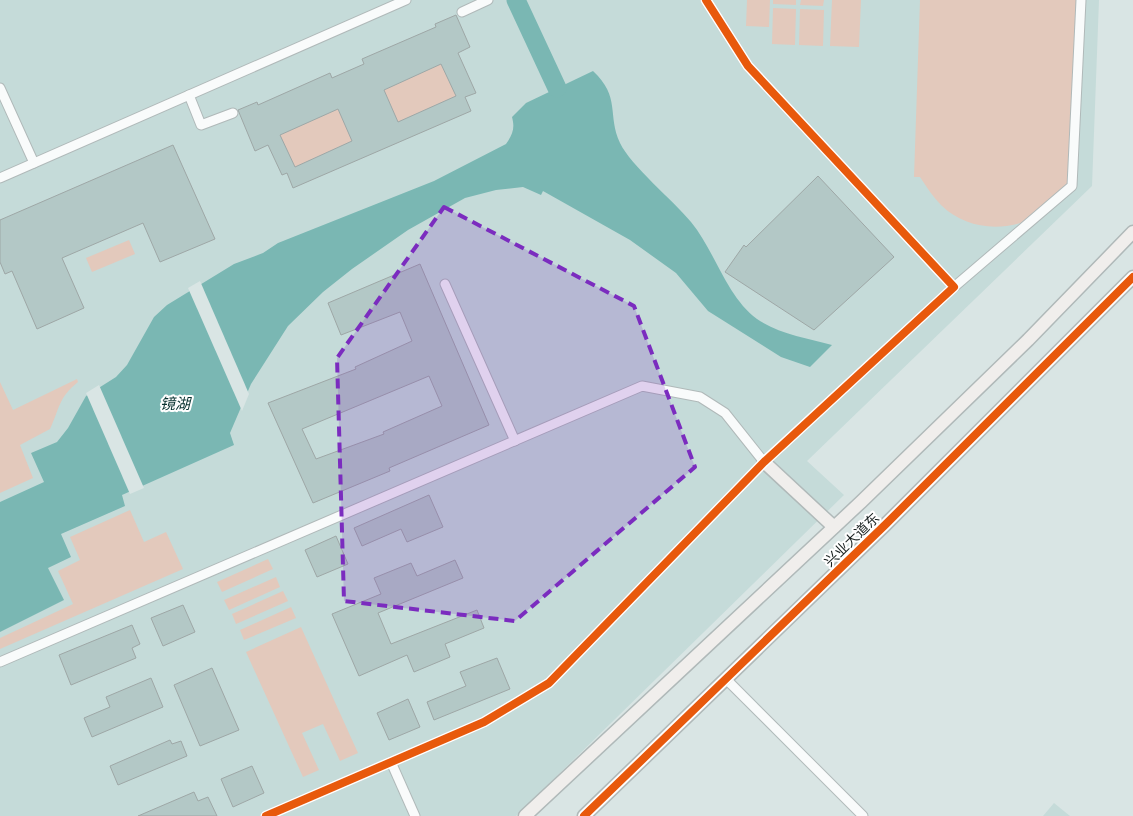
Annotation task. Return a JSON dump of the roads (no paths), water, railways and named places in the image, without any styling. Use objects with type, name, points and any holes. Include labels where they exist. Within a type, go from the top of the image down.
[{"type":"main road","name":"兴业大道东","points":[[528,814],[834,527],[1028,340],[1133,232]]},
{"type":"main road","name":"兴业大道东","points":[[584,816],[886,525],[1133,277]]},
{"type":"main road","points":[[764,462],[834,527]]},
{"type":"street","points":[[0,178],[406,0]]},
{"type":"street","points":[[462,12],[488,0]]},
{"type":"street","points":[[706,0],[748,66],[954,287]]},
{"type":"street","points":[[266,816],[289,812],[390,762],[484,722],[550,683],[764,462],[954,287],[1072,186],[1081,0]]},
{"type":"street","points":[[0,90],[34,163]]},
{"type":"street","points":[[189,95],[201,125],[233,113]]},
{"type":"street","points":[[445,284],[515,441]]},
{"type":"street","points":[[0,662],[642,386],[700,397],[725,413],[764,462]]},
{"type":"street","points":[[726,679],[863,816]]},
{"type":"street","points":[[390,762],[415,816]]},
{"type":"water","name":"镜湖","points":[[593,71],[602,80],[607,89],[616,133],[625,152],[691,222],[707,246],[729,286],[746,309],[757,319],[774,328],[832,345],[810,367],[781,357],[708,311],[676,273],[630,240],[543,191],[541,195],[523,187],[496,190],[465,198],[408,230],[352,269],[323,292],[288,326],[251,384],[230,433],[234,445],[122,495],[125,506],[61,534],[71,557],[48,568],[64,600],[0,632],[0,502],[44,482],[31,453],[57,442],[68,428],[86,396],[116,377],[127,365],[154,317],[167,305],[234,264],[263,253],[278,243],[434,181],[506,144],[513,131],[512,117],[526,103]]},
{"type":"waterway","points":[[516,0],[557,88]]}]
